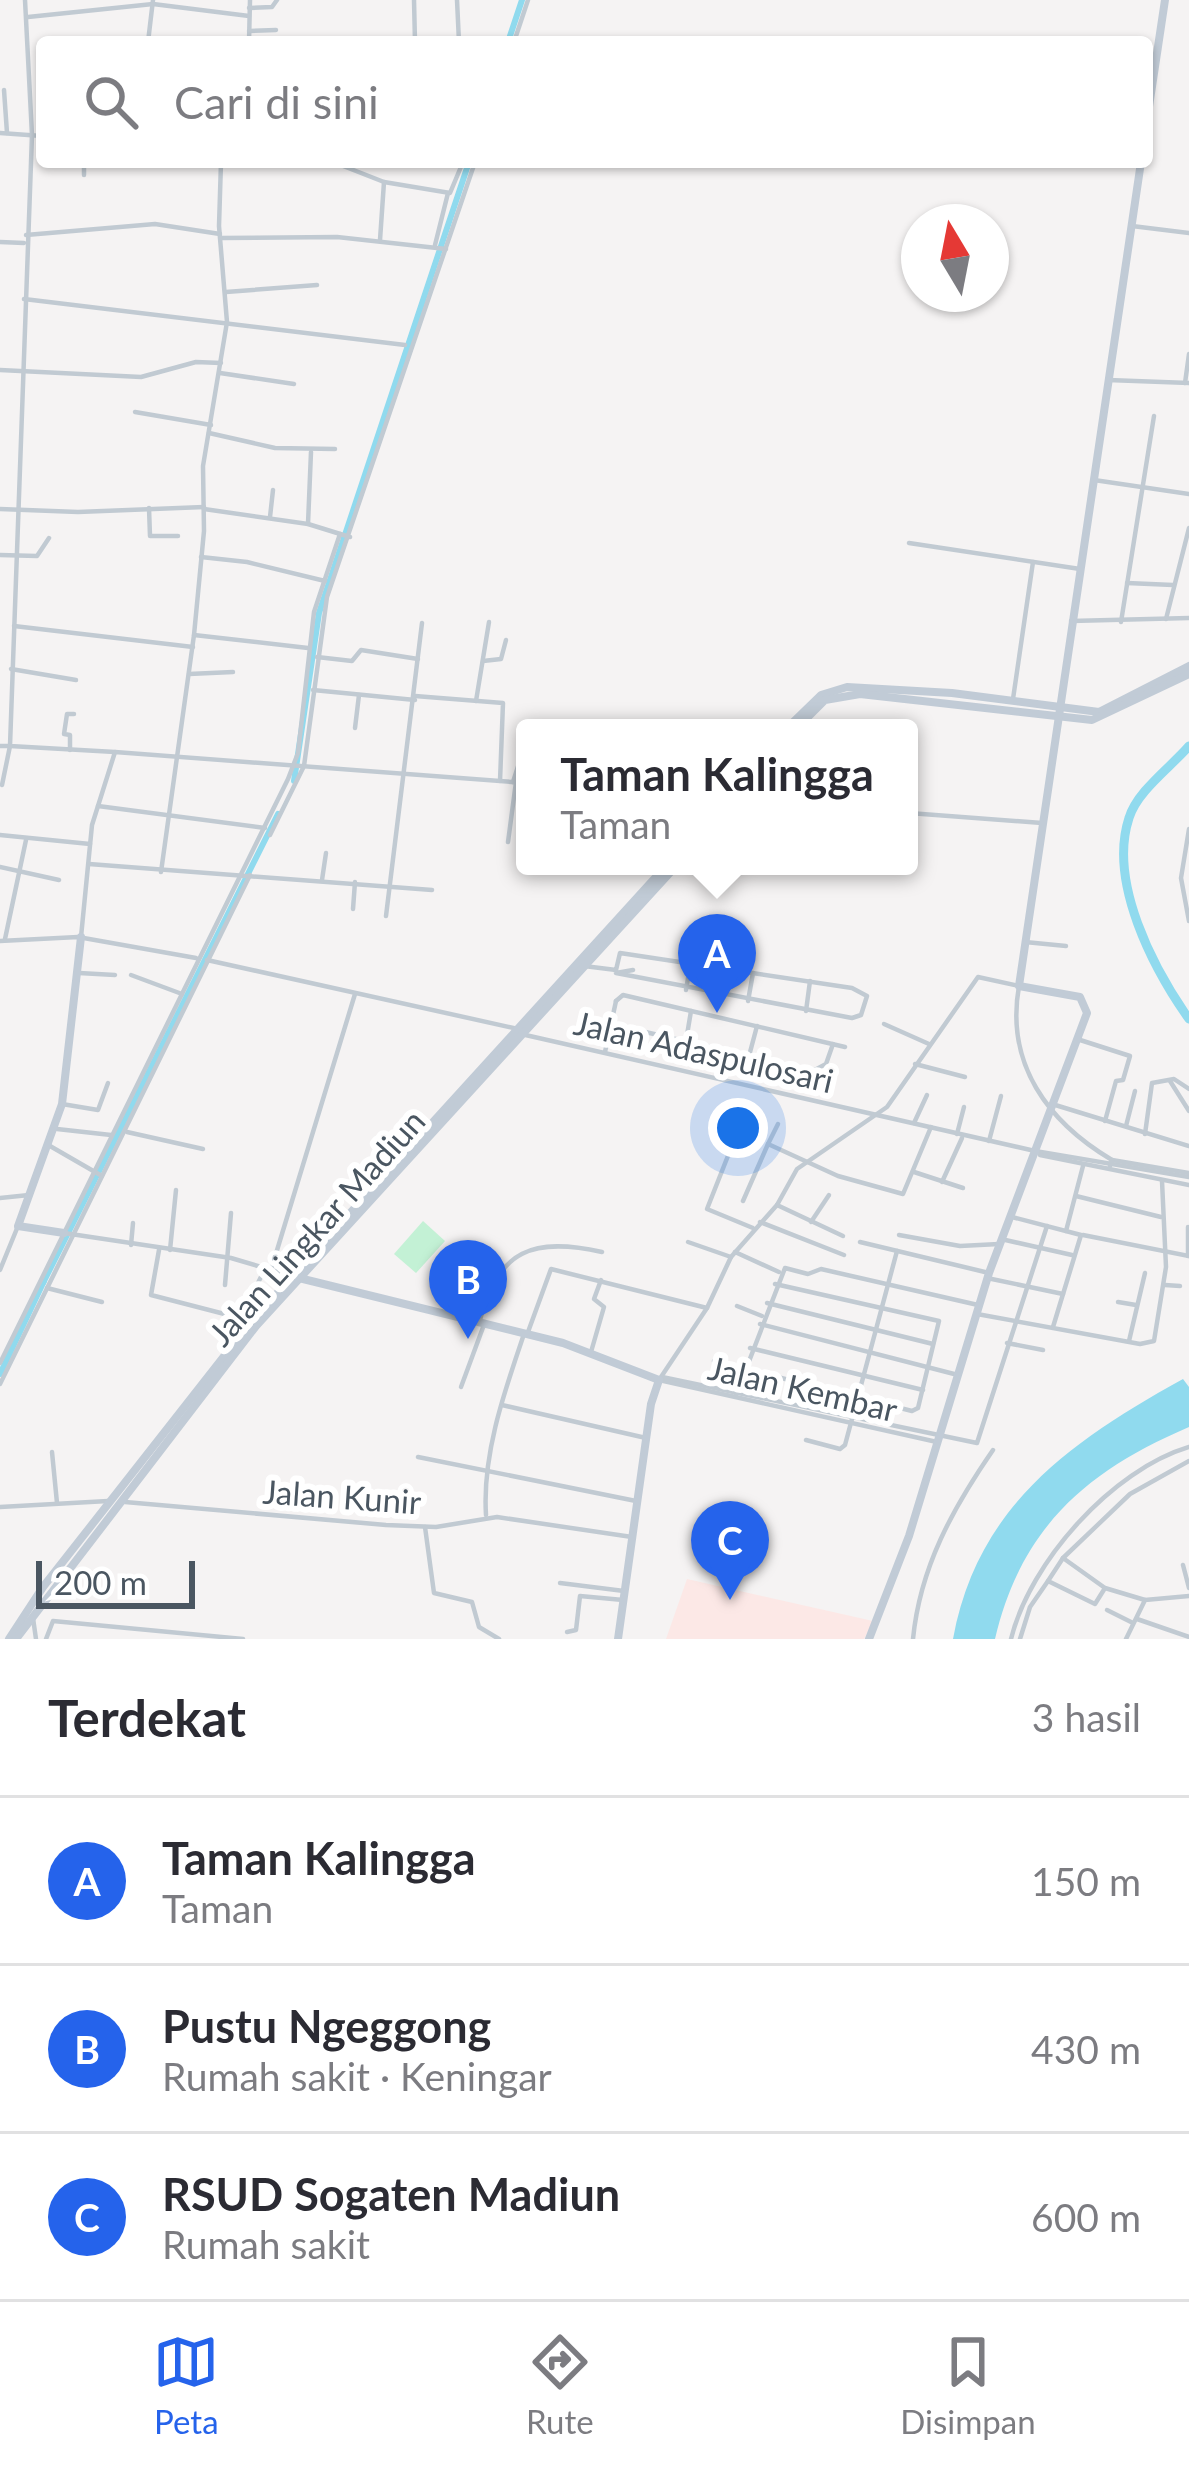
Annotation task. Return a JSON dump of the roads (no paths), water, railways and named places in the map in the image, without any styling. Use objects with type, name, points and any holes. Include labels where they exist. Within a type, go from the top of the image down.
[{"type":"main road","points":[[1153,80],[1165,0]]},
{"type":"main road","points":[[869,1639],[988,1276],[1087,1013],[1083,998],[1019,986],[1140,168]]},
{"type":"main road","points":[[806,719],[825,700],[847,694],[1099,712],[1189,670]]},
{"type":"main road","points":[[796,719],[820,694],[847,687],[1012,701],[1057,712]]},
{"type":"main road","name":"Jalan Lingkar Madiun","points":[[520,1032],[665,875]]},
{"type":"main road","name":"Jalan Lingkar Madiun","points":[[12,1639],[236,1344],[665,875]]},
{"type":"main road","points":[[69,1235],[18,1226],[57,1129],[81,937]]},
{"type":"main road","points":[[296,1277],[483,1321],[660,1378],[646,1438],[618,1639]]},
{"type":"main road","name":"Jalan Lingkar Madiun","points":[[12,1639],[115,1501]]},
{"type":"street","points":[[2,785],[10,746],[32,135],[25,0]]},
{"type":"street","points":[[26,18],[153,2],[272,8],[278,0]]},
{"type":"street","points":[[414,0],[415,36]]},
{"type":"street","points":[[458,0],[459,36]]},
{"type":"street","points":[[516,36],[525,1]]},
{"type":"street","points":[[149,36],[153,2]]},
{"type":"street","points":[[249,36],[250,8]]},
{"type":"street","points":[[249,31],[276,30]]},
{"type":"street","points":[[30,89],[36,89]]},
{"type":"street","points":[[4,90],[4,133],[36,135]]},
{"type":"street","points":[[84,168],[85,175]]},
{"type":"street","points":[[161,872],[193,647],[203,466],[227,322],[221,168]]},
{"type":"street","points":[[348,168],[384,182],[448,193]]},
{"type":"street","points":[[441,247],[448,193],[460,168]]},
{"type":"street","points":[[299,765],[308,648],[441,247],[473,168]]},
{"type":"street","points":[[380,240],[384,182]]},
{"type":"street","points":[[0,242],[155,224],[441,247]]},
{"type":"street","points":[[1132,226],[1189,233]]},
{"type":"street","points":[[226,292],[316,285]]},
{"type":"street","points":[[23,298],[405,345]]},
{"type":"street","points":[[1108,380],[1187,383],[1189,354]]},
{"type":"street","points":[[0,370],[141,377],[196,362],[221,363]]},
{"type":"street","points":[[220,373],[294,384]]},
{"type":"street","points":[[134,412],[311,452],[334,449]]},
{"type":"street","points":[[1121,622],[1154,416]]},
{"type":"street","points":[[308,524],[311,452]]},
{"type":"street","points":[[1093,480],[1189,494]]},
{"type":"street","points":[[270,517],[273,490]]},
{"type":"street","points":[[149,508],[150,536],[178,536]]},
{"type":"street","points":[[0,509],[204,508],[308,524],[345,535]]},
{"type":"street","points":[[1166,619],[1185,559],[1189,528]]},
{"type":"street","points":[[0,555],[37,556],[49,538]]},
{"type":"street","points":[[909,543],[1080,569]]},
{"type":"street","points":[[201,557],[328,582]]},
{"type":"street","points":[[1012,701],[1033,562]]},
{"type":"street","points":[[0,1363],[124,1131],[299,765],[328,582]]},
{"type":"street","points":[[1127,583],[1173,585]]},
{"type":"street","points":[[1071,621],[1189,618]]},
{"type":"street","points":[[476,701],[490,622]]},
{"type":"street","points":[[386,916],[422,623]]},
{"type":"street","points":[[11,626],[193,647]]},
{"type":"street","points":[[194,635],[308,648]]},
{"type":"street","points":[[483,661],[501,659],[506,640]]},
{"type":"street","points":[[316,657],[352,661],[362,650],[418,659]]},
{"type":"street","points":[[10,669],[76,680]]},
{"type":"street","points":[[189,674],[233,672]]},
{"type":"street","points":[[313,690],[504,704],[500,781]]},
{"type":"street","points":[[355,728],[358,695]]},
{"type":"street","points":[[70,750],[64,732],[67,715],[74,714]]},
{"type":"street","points":[[0,746],[515,782]]},
{"type":"street","points":[[81,937],[90,844],[116,752]]},
{"type":"street","points":[[508,842],[516,778]]},
{"type":"street","points":[[98,806],[267,832]]},
{"type":"street","points":[[918,814],[1042,823]]},
{"type":"street","points":[[1189,829],[1180,878],[1189,920]]},
{"type":"street","points":[[0,836],[90,844]]},
{"type":"street","points":[[2,941],[26,840]]},
{"type":"street","points":[[322,880],[326,853]]},
{"type":"street","points":[[88,864],[432,890]]},
{"type":"street","points":[[0,867],[58,880]]},
{"type":"street","points":[[353,909],[355,882]]},
{"type":"street","name":"Jalan Adaspulosari","points":[[2,941],[81,937],[204,959],[1084,1163]]},
{"type":"street","points":[[1025,942],[1066,946]]},
{"type":"street","points":[[619,953],[636,956],[863,990],[867,996],[855,1018],[620,978],[616,970],[619,953]]},
{"type":"street","points":[[631,980],[636,956]]},
{"type":"street","points":[[0,1384],[113,1136],[204,959]]},
{"type":"street","points":[[686,990],[690,964]]},
{"type":"street","points":[[584,966],[633,970]]},
{"type":"street","points":[[79,973],[116,975]]},
{"type":"street","points":[[748,1001],[753,973]]},
{"type":"street","points":[[131,975],[182,994]]},
{"type":"street","points":[[660,1378],[706,1308],[733,1254],[777,1205],[804,1161],[877,1114],[978,977],[1019,986],[1015,1018],[1021,1050],[1071,1135],[1111,1163]]},
{"type":"street","points":[[806,1011],[810,982]]},
{"type":"street","points":[[236,1344],[240,1318],[268,1270],[355,994]]},
{"type":"street","points":[[604,1052],[616,1000],[623,995],[845,1047]]},
{"type":"street","points":[[686,1041],[691,1011]]},
{"type":"street","points":[[611,1024],[814,1071],[826,1064],[833,1044]]},
{"type":"street","points":[[884,1024],[929,1044]]},
{"type":"street","points":[[749,1056],[758,1026]]},
{"type":"street","points":[[1077,1040],[1130,1055],[1105,1121]]},
{"type":"street","points":[[915,1064],[965,1077]]},
{"type":"street","points":[[1169,1079],[1189,1112]]},
{"type":"street","points":[[1145,1134],[1152,1083],[1169,1079],[1189,1089]]},
{"type":"street","points":[[62,1104],[98,1110],[108,1083]]},
{"type":"street","points":[[1125,1128],[1135,1091]]},
{"type":"street","points":[[914,1123],[927,1095]]},
{"type":"street","points":[[989,1141],[1000,1096]]},
{"type":"street","points":[[942,1182],[960,1135],[964,1107]]},
{"type":"street","points":[[1051,1107],[1188,1146]]},
{"type":"street","points":[[742,1201],[778,1124]]},
{"type":"street","points":[[768,1144],[896,1195],[905,1192],[931,1127]]},
{"type":"street","points":[[57,1129],[113,1136]]},
{"type":"street","points":[[124,1131],[203,1149]]},
{"type":"street","points":[[735,1138],[707,1208],[753,1228]]},
{"type":"street","points":[[50,1146],[97,1174]]},
{"type":"street","points":[[1084,1163],[1111,1163],[1189,1178]]},
{"type":"street","points":[[1084,1163],[1162,1181],[1189,1178]]},
{"type":"street","points":[[1066,1231],[1084,1163]]},
{"type":"street","points":[[914,1172],[963,1188]]},
{"type":"street","points":[[736,1395],[766,1303],[787,1268],[810,1274],[821,1269],[890,1285],[1014,1321],[1150,1343],[1158,1338],[1165,1285],[1162,1181]]},
{"type":"street","points":[[170,1250],[176,1190]]},
{"type":"street","points":[[811,1222],[829,1195]]},
{"type":"street","points":[[0,1198],[29,1196]]},
{"type":"street","points":[[1076,1196],[1162,1217]]},
{"type":"street","points":[[777,1205],[843,1237]]},
{"type":"street","points":[[225,1285],[231,1258],[231,1213]]},
{"type":"street","points":[[1011,1216],[1188,1256],[1188,1227]]},
{"type":"street","points":[[759,1221],[844,1255]]},
{"type":"street","points":[[131,1245],[133,1223]]},
{"type":"street","points":[[0,1270],[18,1226]]},
{"type":"street","points":[[937,1441],[980,1442],[1024,1286],[1047,1226]]},
{"type":"street","points":[[898,1234],[960,1246],[1000,1242],[1039,1246],[1075,1256]]},
{"type":"street","points":[[1053,1328],[1081,1234]]},
{"type":"street","points":[[69,1235],[231,1258],[296,1277]]},
{"type":"street","points":[[688,1242],[781,1273]]},
{"type":"street","points":[[860,1242],[1063,1294]]},
{"type":"street","points":[[461,1387],[493,1280],[511,1260],[558,1243],[602,1252]]},
{"type":"street","points":[[159,1249],[151,1294],[240,1318]]},
{"type":"street","points":[[806,1440],[842,1448],[879,1331],[897,1252]]},
{"type":"street","points":[[486,1517],[488,1472],[502,1405],[551,1269],[706,1308]]},
{"type":"street","points":[[1129,1341],[1145,1273]]},
{"type":"street","points":[[804,1290],[810,1274]]},
{"type":"street","points":[[591,1352],[604,1307],[594,1298],[602,1280]]},
{"type":"street","points":[[714,1361],[912,1411],[923,1390],[939,1321],[775,1283]]},
{"type":"street","points":[[1165,1285],[1180,1286]]},
{"type":"street","points":[[47,1288],[102,1302]]},
{"type":"street","points":[[1118,1302],[1138,1305]]},
{"type":"street","points":[[766,1303],[933,1344]]},
{"type":"street","points":[[737,1306],[763,1316]]},
{"type":"street","points":[[759,1324],[958,1375]]},
{"type":"street","points":[[1007,1342],[1043,1350]]},
{"type":"street","points":[[750,1348],[923,1390]]},
{"type":"street","name":"Jalan Kembar","points":[[660,1378],[937,1441]]},
{"type":"street","points":[[502,1405],[646,1438]]},
{"type":"street","points":[[1011,1639],[1021,1601],[1064,1539],[1101,1502],[1171,1452],[1189,1447]]},
{"type":"street","points":[[913,1639],[919,1596],[944,1531],[993,1450]]},
{"type":"street","points":[[52,1452],[57,1503]]},
{"type":"street","points":[[418,1457],[638,1501]]},
{"type":"street","points":[[1020,1639],[1030,1607],[1063,1558],[1116,1505],[1189,1461]]},
{"type":"street","name":"Jalan Kunir","points":[[0,1507],[115,1501],[425,1527],[486,1517],[632,1537]]},
{"type":"street","points":[[425,1527],[434,1593],[472,1602],[479,1627],[499,1639]]},
{"type":"street","points":[[1063,1558],[1105,1588],[1144,1600],[1189,1592],[1183,1565]]},
{"type":"street","points":[[1048,1581],[1095,1604],[1105,1588]]},
{"type":"street","points":[[560,1583],[623,1596]]},
{"type":"street","points":[[567,1632],[576,1630],[580,1596],[623,1596]]},
{"type":"street","points":[[1126,1639],[1144,1600]]},
{"type":"street","points":[[1107,1610],[1189,1637]]},
{"type":"street","points":[[32,1613],[36,1639]]},
{"type":"street","points":[[46,1639],[53,1622],[243,1639]]},
{"type":"street","points":[[105,1637],[106,1626]]},
{"type":"water","points":[[1183,1379],[1189,1387],[1189,1427],[1119,1463],[1063,1508],[1022,1565],[995,1639],[953,1639],[965,1592],[983,1551],[1035,1482],[1103,1427]]},
{"type":"waterway","points":[[510,36],[522,0]]},
{"type":"waterway","points":[[294,781],[319,613],[467,168]]},
{"type":"waterway","points":[[1189,746],[1139,798],[1124,843],[1124,869],[1138,923],[1161,975],[1189,1019]]},
{"type":"waterway","points":[[43,1283],[278,814]]},
{"type":"waterway","points":[[0,1374],[44,1281]]},
{"type":"place","name":"Taman Kalingga","points":[[717,1013]]},
{"type":"place","name":"Pustu Ngeggong","points":[[468,1339]]},
{"type":"place","name":"RSUD Sogaten Madiun","points":[[730,1600]]}]
